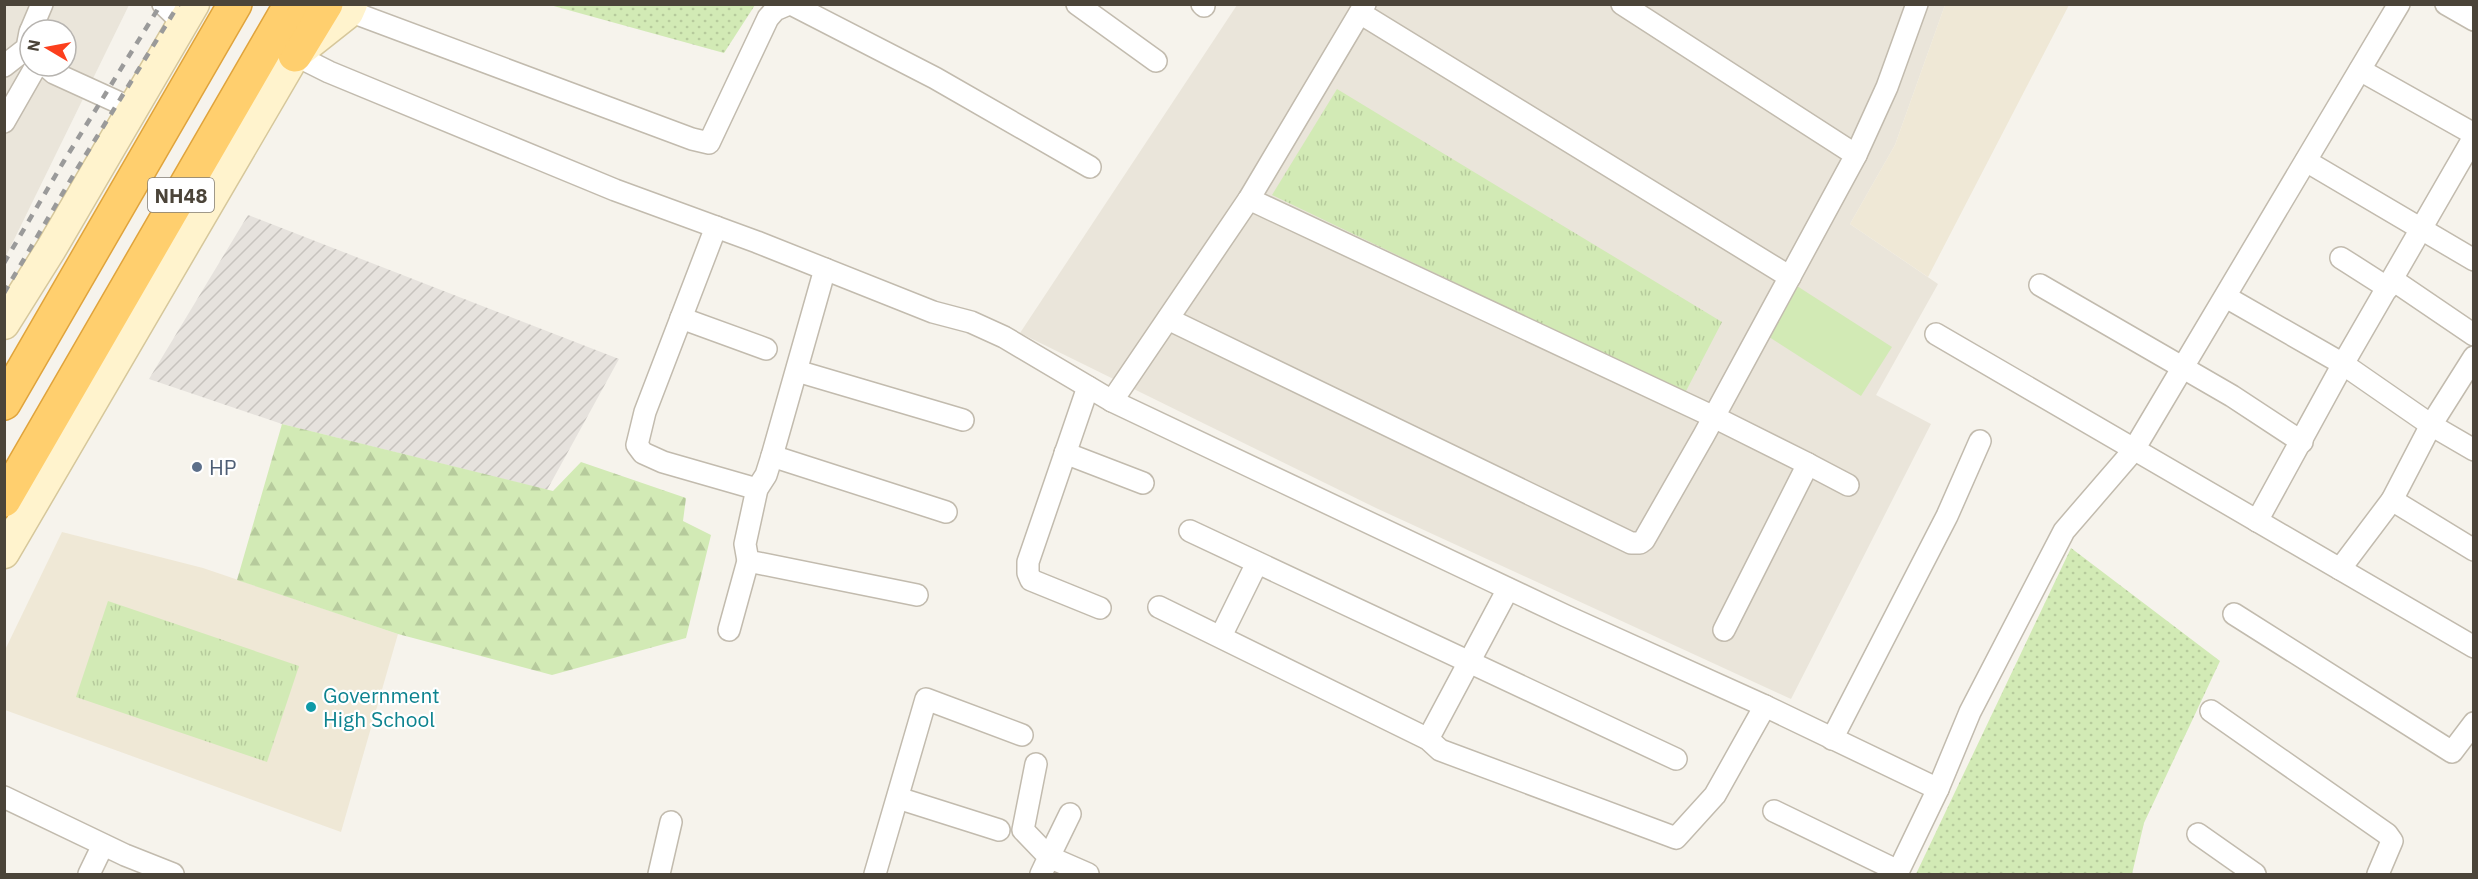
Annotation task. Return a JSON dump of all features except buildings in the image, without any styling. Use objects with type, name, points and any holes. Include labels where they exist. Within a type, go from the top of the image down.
[{"type":"highway","name":"NH48","points":[[4,403],[235,4]]},
{"type":"highway","name":"NH48","points":[[4,500],[291,4]]},
{"type":"highway","points":[[295,55],[343,7]]},
{"type":"street","points":[[343,7],[692,139],[709,143],[768,18],[776,10],[790,4],[935,78],[1090,167]]},
{"type":"street","points":[[1077,4],[1156,62]]},
{"type":"street","points":[[1622,4],[1856,155]]},
{"type":"street","points":[[1168,319],[1631,543],[1640,543],[1644,540],[1714,417],[1856,155],[1887,87],[1917,4]]},
{"type":"street","points":[[1774,811],[1898,873],[1938,789],[1970,712],[2064,531],[2133,451],[2399,4]]},
{"type":"street","points":[[2446,4],[2474,20]]},
{"type":"street","points":[[1112,401],[1249,199],[1362,9],[1790,277]]},
{"type":"street","points":[[4,324],[133,109],[180,11]]},
{"type":"street","points":[[4,66],[18,55]]},
{"type":"street","points":[[4,553],[295,55],[328,72],[615,190],[717,227],[933,312],[971,322],[1004,337],[1112,401],[1938,789]]},
{"type":"street","points":[[2257,522],[2343,364],[2474,136],[2360,70]]},
{"type":"street","points":[[4,122],[19,78]]},
{"type":"street","points":[[65,78],[133,109]]},
{"type":"street","points":[[2306,160],[2474,260]]},
{"type":"street","points":[[1249,199],[1714,417],[1848,485]]},
{"type":"street","points":[[717,227],[645,412],[637,445],[643,453],[663,462],[757,489]]},
{"type":"street","points":[[2341,258],[2391,284],[2474,335]]},
{"type":"street","points":[[729,630],[748,561],[745,544],[757,489],[766,475],[772,456],[825,269]]},
{"type":"street","points":[[2040,285],[2183,367],[2302,442]]},
{"type":"street","points":[[2226,297],[2343,364],[2431,425],[2474,450]]},
{"type":"street","points":[[681,318],[766,349]]},
{"type":"street","points":[[1936,334],[2133,451],[2474,647]]},
{"type":"street","points":[[2340,569],[2392,500],[2431,425],[2474,357]]},
{"type":"street","points":[[797,371],[963,420]]},
{"type":"street","points":[[1088,387],[1028,562],[1028,573],[1031,580],[1100,608]]},
{"type":"street","points":[[1832,739],[1947,516],[1980,441]]},
{"type":"street","points":[[1065,453],[1143,483]]},
{"type":"street","points":[[772,456],[946,512]]},
{"type":"street","points":[[1724,630],[1808,464]]},
{"type":"street","points":[[2392,500],[2474,550]]},
{"type":"street","points":[[1190,531],[1676,759]]},
{"type":"street","points":[[748,561],[917,595]]},
{"type":"street","points":[[1221,636],[1257,562]]},
{"type":"street","points":[[1428,739],[1508,589]]},
{"type":"street","points":[[1158,607],[1428,739],[1440,750],[1676,838],[1715,795],[1765,706]]},
{"type":"street","points":[[2234,614],[2452,752],[2474,723]]},
{"type":"street","points":[[875,874],[926,699],[1022,735]]},
{"type":"street","points":[[2211,711],[2387,834],[2392,841],[2391,847],[2378,874]]},
{"type":"street","points":[[1036,765],[1023,830],[1045,866],[1088,874]]},
{"type":"street","points":[[898,798],[999,830]]},
{"type":"street","points":[[6,802],[173,874]]},
{"type":"street","points":[[1045,866],[1070,814]]},
{"type":"street","points":[[658,874],[671,822]]},
{"type":"street","points":[[2198,834],[2255,874]]},
{"type":"street","points":[[89,874],[103,845]]},
{"type":"shaded area","points":[[5,5],[129,5],[5,258]]},
{"type":"shaded area","points":[[1237,5],[1945,5],[1895,145],[1850,224],[1938,284],[1876,395],[1931,424],[1791,699],[1376,508],[1020,333]]},
{"type":"shaded area","points":[[1945,5],[2069,5],[1928,277],[1850,224],[1895,145]]},
{"type":"shaded area","points":[[248,215],[619,359],[547,490],[282,424],[149,379]]},
{"type":"shaded area","points":[[62,532],[203,568],[398,634],[341,832],[5,710],[4,652]]},
{"type":"green space","points":[[550,5],[755,5],[724,53]]},
{"type":"green space","points":[[1337,89],[1722,322],[1685,393],[1272,195]]},
{"type":"green space","points":[[1797,286],[1892,347],[1861,396],[1766,335]]},
{"type":"green space","points":[[282,424],[553,491],[581,462],[686,498],[683,521],[711,535],[686,638],[552,675],[398,634],[237,580]]},
{"type":"green space","points":[[2071,548],[2220,661],[2144,823],[2132,874],[1916,874]]},
{"type":"green space","points":[[108,601],[299,666],[267,762],[76,697]]},
{"type":"railway","points":[[4,263],[161,4]]},
{"type":"railway","points":[[4,293],[179,4]]},
{"type":"place","name":"HP","points":[[197,467]]},
{"type":"place","name":"Government High School","points":[[311,707]]}]
